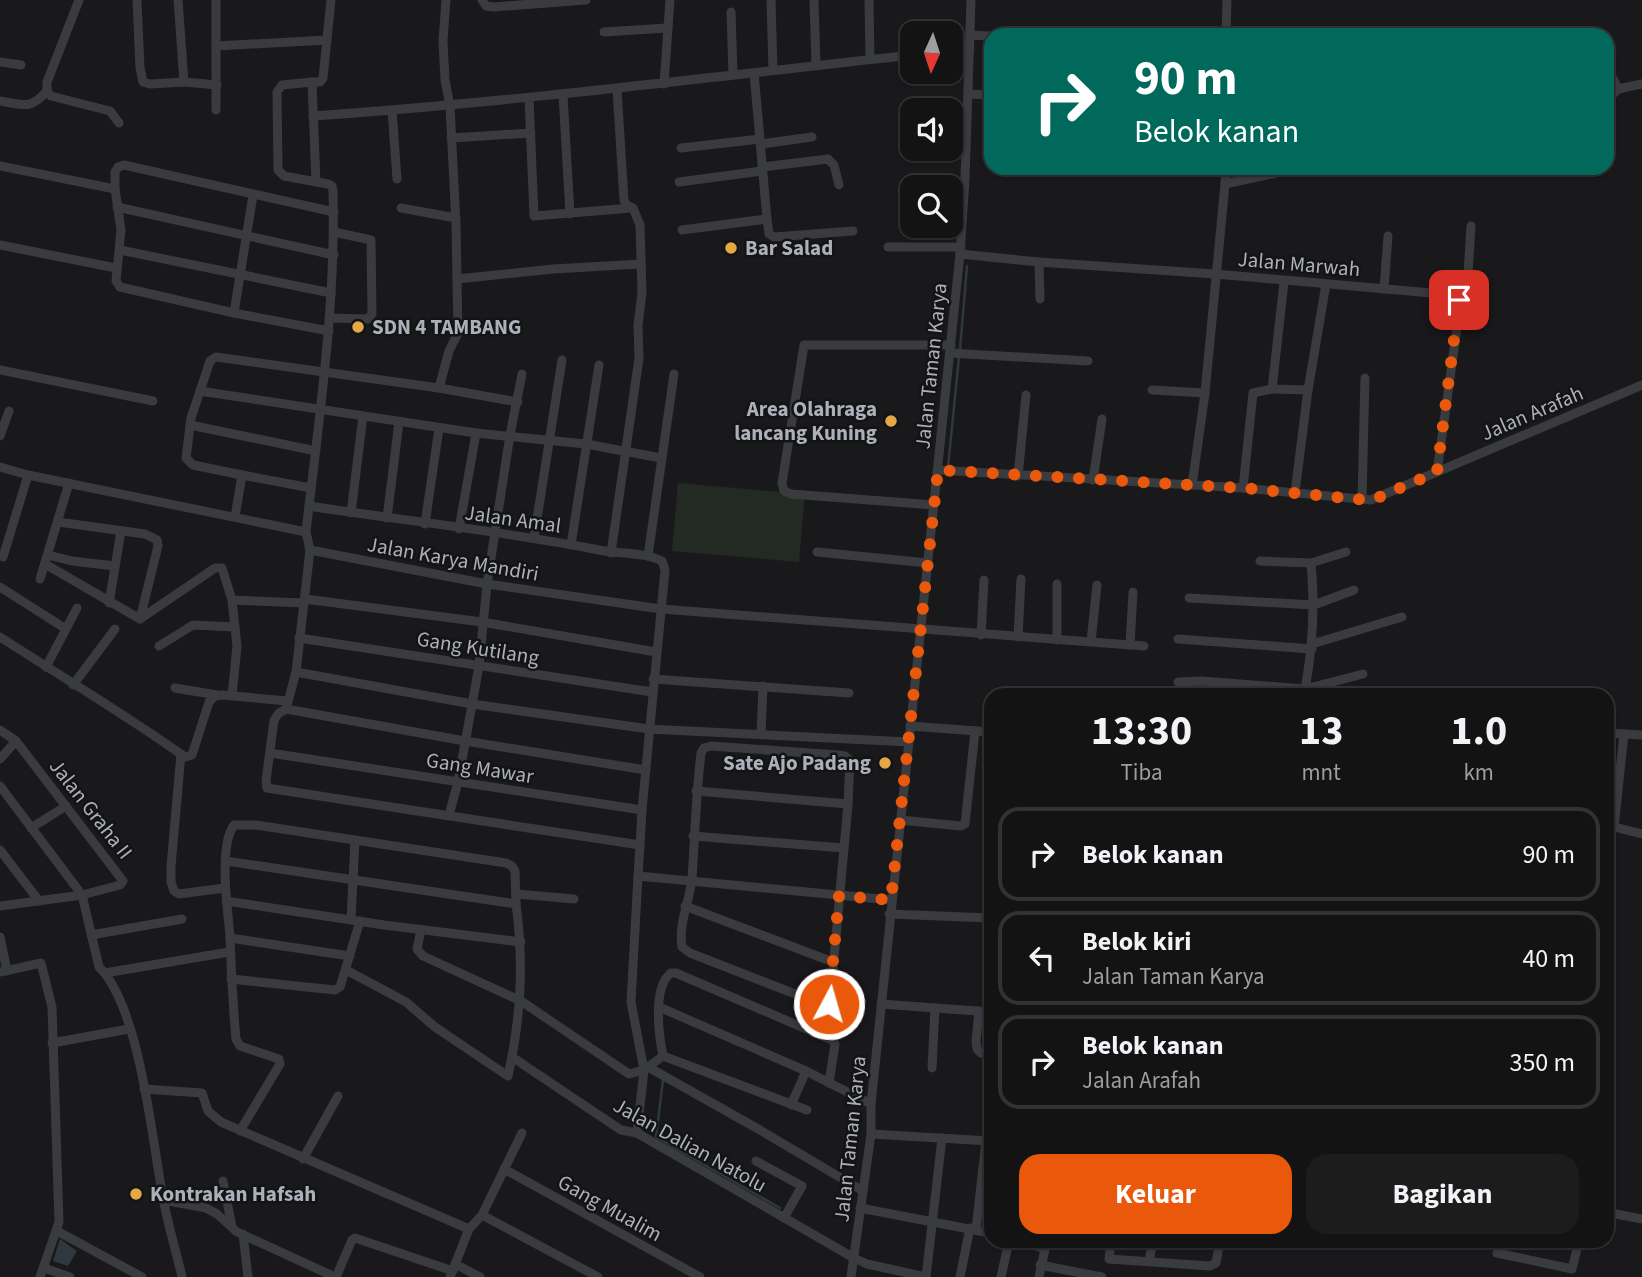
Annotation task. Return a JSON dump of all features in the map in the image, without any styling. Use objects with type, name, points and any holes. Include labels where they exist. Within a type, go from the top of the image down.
[{"type":"street","points":[[0,101],[27,106],[37,102],[47,91],[51,71],[79,0]]},
{"type":"street","points":[[137,0],[143,82],[150,85],[184,82],[217,85]]},
{"type":"street","points":[[178,0],[184,82]]},
{"type":"street","points":[[216,0],[216,110]]},
{"type":"street","points":[[331,0],[323,78],[320,82],[284,84],[277,89],[277,166],[284,176],[332,186],[334,255],[325,372],[306,532],[310,550],[296,672],[286,705],[275,717],[266,784],[269,789],[636,844]]},
{"type":"street","points":[[439,388],[449,351],[458,333],[452,138],[443,41],[446,0]]},
{"type":"street","points":[[482,0],[486,6],[493,8],[586,0]]},
{"type":"street","points":[[664,84],[670,0]]},
{"type":"street","points":[[771,0],[774,69]]},
{"type":"street","name":"Jalan Taman Karya","points":[[851,1277],[871,1134],[871,1104],[889,914],[951,349],[960,251],[971,0]]},
{"type":"street","points":[[1226,28],[1227,0]]},
{"type":"street","points":[[814,1],[816,65]]},
{"type":"street","points":[[869,1],[870,59]]},
{"type":"street","points":[[731,12],[733,74]]},
{"type":"street","points":[[604,32],[667,28]]},
{"type":"street","points":[[970,35],[984,36]]},
{"type":"street","points":[[216,46],[327,40]]},
{"type":"street","points":[[963,49],[970,48]]},
{"type":"street","points":[[313,116],[563,95],[900,56]]},
{"type":"street","points":[[0,62],[21,65]]},
{"type":"street","points":[[754,73],[769,234],[774,237],[853,231]]},
{"type":"street","points":[[1614,81],[1618,89]]},
{"type":"street","points":[[312,82],[316,182]]},
{"type":"street","points":[[1614,93],[1618,89],[1642,84]]},
{"type":"street","points":[[611,553],[639,358],[641,264],[640,225],[633,208],[624,201],[617,89]]},
{"type":"street","points":[[47,91],[51,96],[110,111],[119,123]]},
{"type":"street","points":[[968,94],[984,95]]},
{"type":"street","points":[[563,95],[570,214]]},
{"type":"street","points":[[529,98],[534,216],[633,208]]},
{"type":"street","points":[[392,110],[397,179]]},
{"type":"street","points":[[452,138],[531,133]]},
{"type":"street","points":[[681,148],[812,137]]},
{"type":"street","points":[[679,182],[829,160],[834,164],[839,185]]},
{"type":"street","points":[[329,331],[125,289],[116,281],[121,230],[115,172],[118,167],[124,165],[334,212]]},
{"type":"street","points":[[0,166],[115,189]]},
{"type":"street","points":[[1192,485],[1205,393],[1226,175]]},
{"type":"street","points":[[1225,184],[1267,175]]},
{"type":"street","points":[[233,313],[253,195]]},
{"type":"street","points":[[117,207],[334,255]]},
{"type":"street","points":[[401,208],[456,218]]},
{"type":"street","points":[[682,230],[767,219]]},
{"type":"street","points":[[1437,472],[1460,306],[1458,298],[1467,290],[1471,226]]},
{"type":"street","points":[[330,318],[368,319],[372,314],[372,240],[334,232]]},
{"type":"street","points":[[1384,289],[1388,236]]},
{"type":"street","points":[[0,245],[116,268]]},
{"type":"street","name":"Jalan Marwah","points":[[888,247],[960,251],[1039,262],[1452,295],[1458,298]]},
{"type":"street","points":[[120,250],[331,293]]},
{"type":"street","points":[[1039,262],[1040,299]]},
{"type":"street","points":[[457,279],[553,269],[641,264]]},
{"type":"street","points":[[1272,389],[1284,282]]},
{"type":"street","points":[[1295,492],[1308,390],[1326,284]]},
{"type":"street","points":[[934,505],[791,494],[784,491],[782,483],[804,345],[951,349],[1088,361]]},
{"type":"street","points":[[311,488],[189,464],[186,452],[190,425],[210,361],[219,356],[518,402]]},
{"type":"street","points":[[534,538],[562,360]]},
{"type":"street","points":[[571,545],[599,365]]},
{"type":"street","points":[[0,370],[153,401]]},
{"type":"street","points":[[449,815],[458,782],[479,666],[487,584],[522,374]]},
{"type":"street","points":[[637,1133],[646,1069],[631,1002],[638,876],[636,844],[642,810],[665,566],[659,559],[648,556],[674,374]]},
{"type":"street","points":[[1362,499],[1365,378]]},
{"type":"street","name":"Jalan Arafah","points":[[938,470],[1377,498],[1642,385]]},
{"type":"street","points":[[1243,488],[1253,393],[1272,389],[1308,390]]},
{"type":"street","points":[[1152,390],[1205,393]]},
{"type":"street","points":[[200,391],[439,428],[586,444],[661,458]]},
{"type":"street","points":[[1018,476],[1026,395]]},
{"type":"street","points":[[0,436],[9,411]]},
{"type":"street","points":[[351,513],[363,416]]},
{"type":"street","points":[[1093,480],[1101,419]]},
{"type":"street","points":[[387,518],[400,422]]},
{"type":"street","points":[[190,425],[316,451]]},
{"type":"street","points":[[425,524],[439,428]]},
{"type":"street","points":[[459,529],[476,433]]},
{"type":"street","points":[[0,467],[306,532]]},
{"type":"street","points":[[3,558],[28,475]]},
{"type":"street","points":[[235,517],[242,475]]},
{"type":"street","points":[[40,579],[69,483]]},
{"type":"street","name":"Jalan Amal","points":[[309,506],[459,529],[496,532],[611,553],[648,556]]},
{"type":"street","points":[[58,522],[148,535],[157,541],[140,619]]},
{"type":"street","points":[[109,603],[121,531]]},
{"type":"street","name":"Jalan Karya Mandiri","points":[[310,550],[487,584],[661,609],[920,631],[1144,646]]},
{"type":"street","points":[[817,552],[928,564]]},
{"type":"street","points":[[1259,561],[1311,563],[1346,552]]},
{"type":"street","points":[[46,559],[115,566]]},
{"type":"street","points":[[46,559],[109,603],[140,619]]},
{"type":"street","points":[[1306,688],[1312,646],[1314,605],[1311,563]]},
{"type":"street","points":[[140,619],[215,568],[222,568],[232,600],[237,646],[232,696]]},
{"type":"street","points":[[1018,637],[1021,579]]},
{"type":"street","points":[[981,635],[984,580]]},
{"type":"street","points":[[1057,640],[1058,584]]},
{"type":"street","points":[[1091,642],[1097,585]]},
{"type":"street","points":[[0,587],[66,629]]},
{"type":"street","points":[[1189,598],[1314,605],[1354,590]]},
{"type":"street","points":[[1130,645],[1133,592]]},
{"type":"street","points":[[232,600],[304,601],[482,622],[656,652]]},
{"type":"street","points":[[46,667],[77,608]]},
{"type":"street","points":[[1178,639],[1312,646],[1402,617]]},
{"type":"street","points":[[159,646],[193,625],[235,627]]},
{"type":"street","points":[[73,685],[115,629]]},
{"type":"street","points":[[0,637],[134,721],[185,757],[192,755],[209,702],[216,695]]},
{"type":"street","name":"Gang Kutilang","points":[[299,638],[652,692]]},
{"type":"street","points":[[296,672],[472,704],[649,729],[909,742]]},
{"type":"street","points":[[1318,688],[1363,674]]},
{"type":"street","points":[[653,679],[849,693]]},
{"type":"street","points":[[1178,682],[1202,681],[1268,688]]},
{"type":"street","points":[[761,735],[763,686]]},
{"type":"street","points":[[176,688],[286,705],[465,741],[646,770]]},
{"type":"street","points":[[911,726],[984,732]]},
{"type":"street","name":"Jalan Graha II","points":[[0,730],[16,741],[122,880],[120,885],[82,895],[0,906]]},
{"type":"street","points":[[900,820],[961,827],[965,824],[975,731]]},
{"type":"street","points":[[1614,733],[1642,735]]},
{"type":"street","points":[[1614,800],[1624,734]]},
{"type":"street","points":[[0,759],[16,741]]},
{"type":"street","points":[[709,746],[838,755],[845,756],[850,761],[830,1002],[823,1006],[684,950],[681,940],[685,906],[692,881],[696,791],[701,750],[709,746]]},
{"type":"street","name":"Gang Mawar","points":[[270,753],[642,810]]},
{"type":"street","points":[[181,754],[171,882],[174,891],[179,894],[225,888]]},
{"type":"street","points":[[0,786],[82,895],[99,967],[122,1003],[129,1029],[144,1088],[163,1200],[182,1277]]},
{"type":"street","points":[[696,791],[848,804]]},
{"type":"street","points":[[31,828],[66,806]]},
{"type":"street","points":[[240,1131],[280,1064],[279,1059],[237,1044],[225,888],[229,833],[236,824],[512,866],[515,871],[521,942],[521,1001],[508,1076],[435,1027],[406,1002],[346,970]]},
{"type":"street","points":[[1614,827],[1642,834]]},
{"type":"street","points":[[693,836],[844,848]]},
{"type":"street","points":[[232,979],[329,991],[340,987],[350,956],[356,920],[352,881],[355,841]]},
{"type":"street","points":[[0,850],[39,901]]},
{"type":"street","points":[[226,861],[516,904]]},
{"type":"street","points":[[638,876],[891,900]]},
{"type":"street","points":[[517,894],[575,899]]},
{"type":"street","points":[[226,901],[521,942]]},
{"type":"street","points":[[685,906],[833,962]]},
{"type":"street","points":[[889,914],[984,918]]},
{"type":"street","points":[[91,935],[182,919]]},
{"type":"street","points":[[421,930],[417,950],[423,957],[521,1001],[629,1074],[646,1069],[663,1056]]},
{"type":"street","points":[[230,938],[350,956]]},
{"type":"street","points":[[1,944],[4,971],[41,963],[52,1007],[57,1231],[42,1273],[70,1277]]},
{"type":"street","points":[[105,973],[229,952]]},
{"type":"street","points":[[663,1056],[659,1007],[663,982],[668,975],[676,973],[830,1038],[835,1044],[829,1083]]},
{"type":"street","points":[[881,1004],[984,1011]]},
{"type":"street","points":[[659,1007],[806,1071],[871,1104]]},
{"type":"street","points":[[932,1068],[935,1008]]},
{"type":"street","points":[[979,1011],[977,1049],[984,1054]]},
{"type":"street","points":[[52,1043],[129,1029]]},
{"type":"street","points":[[663,1056],[807,1110]]},
{"type":"street","name":"Jalan Dalian Natolu","points":[[512,1057],[621,1130],[637,1133],[854,1258],[867,1264],[926,1277]]},
{"type":"street","points":[[646,1069],[863,1191]]},
{"type":"street","points":[[791,1105],[806,1071]]},
{"type":"street","points":[[144,1088],[202,1093],[210,1113],[220,1122],[469,1229]]},
{"type":"street","points":[[303,1159],[338,1096]]},
{"type":"street","points":[[453,1271],[469,1229],[482,1215],[522,1133]]},
{"type":"street","points":[[871,1134],[984,1141]]},
{"type":"street","points":[[926,1277],[942,1138]]},
{"type":"street","points":[[756,1161],[802,1186],[784,1218]]},
{"type":"street","points":[[960,1277],[973,1228],[984,1164]]},
{"type":"street","name":"Gang Mualim","points":[[504,1169],[700,1277]]},
{"type":"street","points":[[223,1181],[232,1229]]},
{"type":"street","points":[[163,1200],[205,1208],[220,1217],[232,1229],[336,1277],[355,1238],[453,1271],[480,1277]]},
{"type":"street","points":[[860,1208],[984,1231]]},
{"type":"street","points":[[1614,1214],[1642,1219]]},
{"type":"street","points":[[482,1215],[598,1277]]},
{"type":"street","points":[[57,1231],[142,1277]]},
{"type":"street","points":[[243,1234],[248,1277]]},
{"type":"street","points":[[1001,1277],[1007,1248]]},
{"type":"street","points":[[1039,1277],[1045,1248]]},
{"type":"street","points":[[1040,1265],[1104,1277],[1110,1248]]},
{"type":"street","points":[[1149,1261],[1152,1248]]},
{"type":"street","points":[[1109,1259],[1213,1266],[1219,1248]]},
{"type":"street","points":[[1498,1248],[1497,1253],[1572,1269],[1577,1248]]},
{"type":"shaded area","points":[[678,483],[805,494],[799,562],[672,551]]},
{"type":"shaded area","points":[[60,1239],[77,1251],[68,1266],[53,1261]]},
{"type":"waterway","points":[[960,350],[967,266]]},
{"type":"waterway","points":[[948,467],[959,357]]},
{"type":"waterway","points":[[663,1080],[656,1137],[780,1208]]},
{"type":"place","name":"Bar Salad","points":[[731,248]]},
{"type":"place","name":"SDN 4 TAMBANG","points":[[358,327]]},
{"type":"place","name":"Area Olahraga lancang Kuning","points":[[891,421]]},
{"type":"place","name":"Sate Ajo Padang","points":[[885,763]]},
{"type":"place","name":"Kontrakan Hafsah","points":[[136,1194]]},
{"type":"route","points":[[829,1004],[839,896],[891,900],[938,470],[1243,488],[1374,499],[1437,472],[1459,300]]}]
